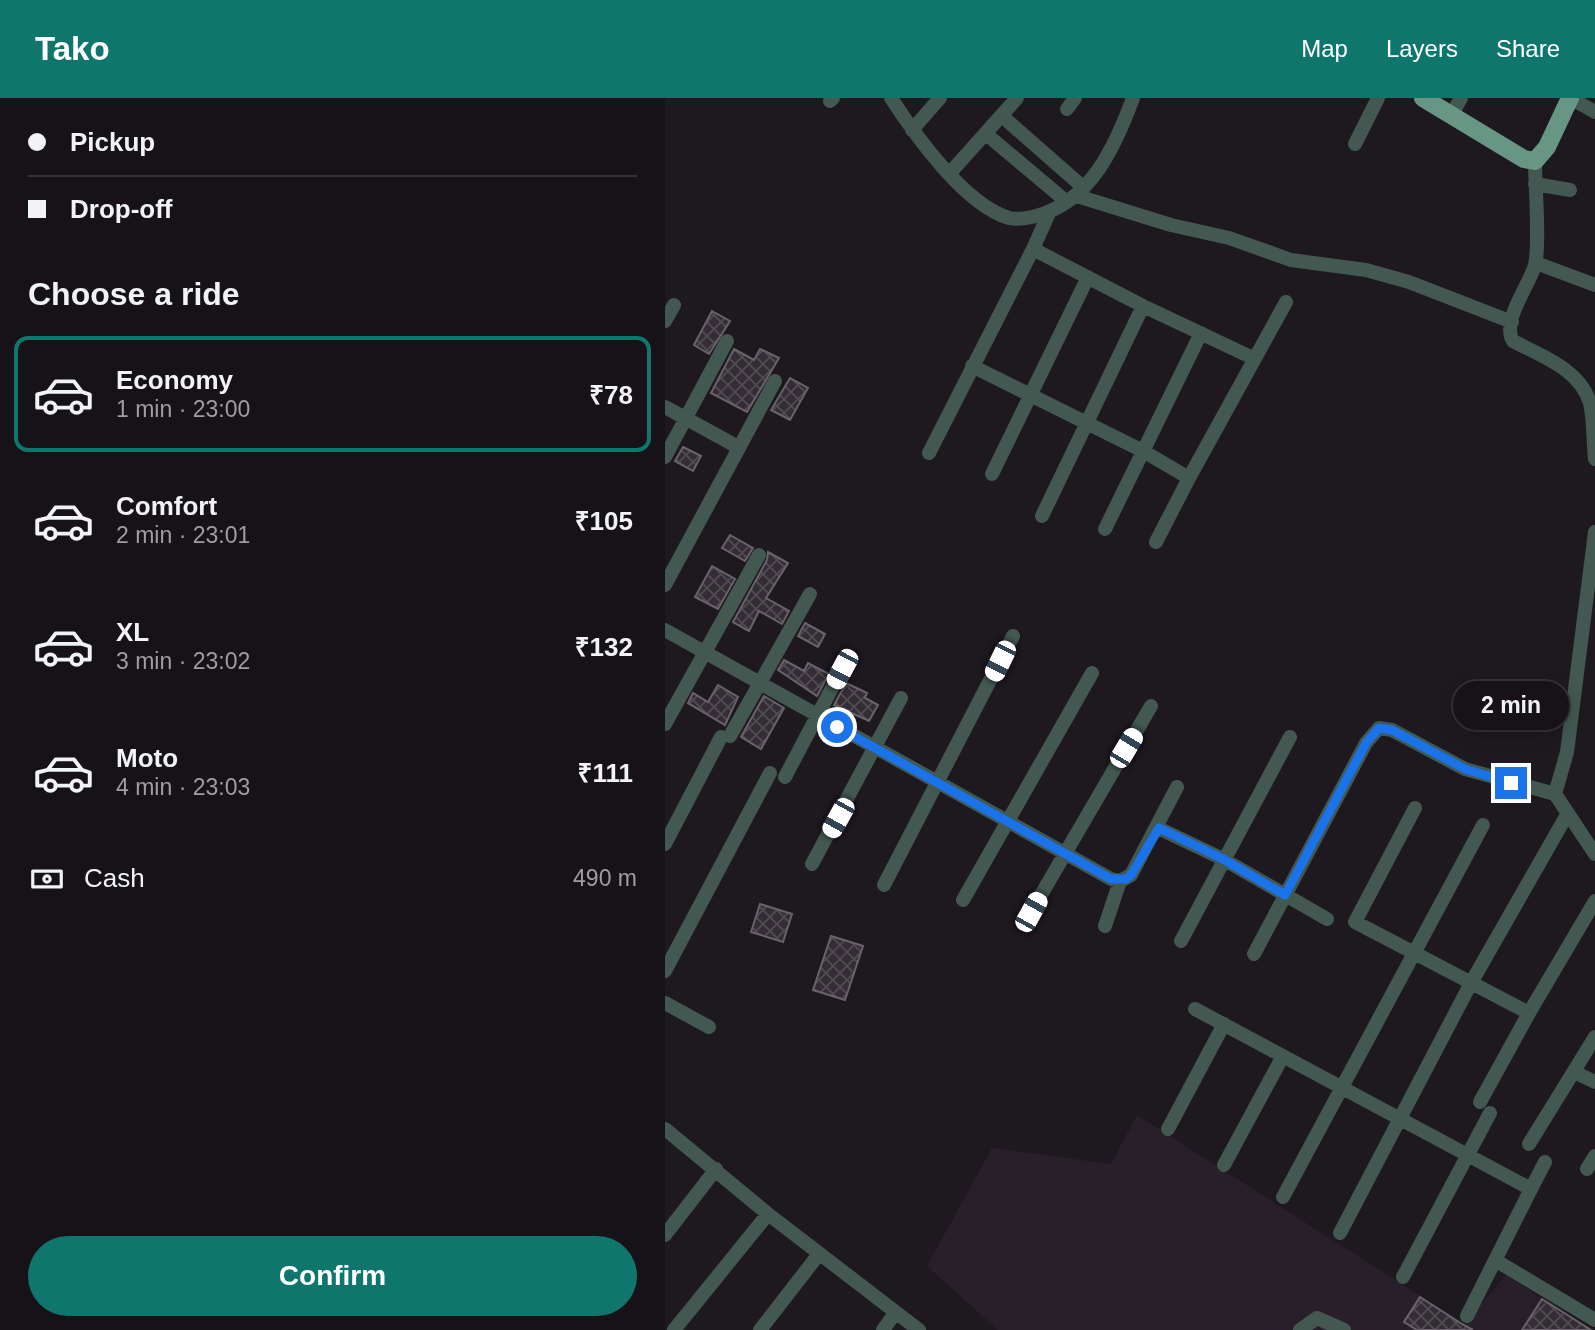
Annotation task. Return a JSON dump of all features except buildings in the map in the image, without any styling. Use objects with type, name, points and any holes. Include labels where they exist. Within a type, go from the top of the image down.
[{"type":"main road","points":[[1423,98],[1457,106],[1524,159],[1535,161],[1547,147],[1570,98]]},
{"type":"street","points":[[891,98],[912,130],[949,174],[989,208],[1011,218],[1049,213],[1076,195],[1122,127],[1133,98]]},
{"type":"street","points":[[912,130],[940,98]]},
{"type":"street","points":[[949,174],[1003,117],[1017,98]]},
{"type":"street","points":[[1355,144],[1378,98]]},
{"type":"street","points":[[1570,98],[1595,112]]},
{"type":"street","points":[[1003,117],[1076,195]]},
{"type":"street","points":[[986,134],[1076,195],[1171,225],[1229,238],[1291,260],[1366,270],[1409,282],[1512,322]]},
{"type":"street","points":[[1535,161],[1535,263],[1512,322],[1510,336],[1514,341],[1569,372],[1592,403],[1595,459]]},
{"type":"street","points":[[1535,184],[1570,190]]},
{"type":"street","points":[[929,453],[1049,213]]},
{"type":"street","points":[[1033,249],[1143,306],[1253,358]]},
{"type":"street","points":[[1535,263],[1595,285]]},
{"type":"street","points":[[992,474],[1088,277]]},
{"type":"street","points":[[1156,542],[1253,358],[1286,302]]},
{"type":"street","points":[[665,321],[674,305]]},
{"type":"street","points":[[1042,516],[1143,306]]},
{"type":"street","points":[[1105,529],[1201,333]]},
{"type":"street","points":[[665,457],[727,341]]},
{"type":"street","points":[[972,366],[1143,451],[1189,478]]},
{"type":"street","points":[[665,585],[775,381]]},
{"type":"street","points":[[665,407],[738,447]]},
{"type":"street","points":[[1555,794],[1567,752],[1595,531]]},
{"type":"street","points":[[665,724],[759,555]]},
{"type":"street","points":[[665,844],[810,594]]},
{"type":"street","points":[[665,630],[1111,879],[1120,881],[1131,875],[1159,828],[1177,788]]},
{"type":"street","points":[[884,885],[1013,636]]},
{"type":"street","points":[[1580,663],[1595,670]]},
{"type":"street","points":[[785,776],[842,669]]},
{"type":"street","points":[[963,900],[1092,673]]},
{"type":"street","points":[[812,864],[876,750],[901,698]]},
{"type":"street","points":[[1031,912],[1151,706]]},
{"type":"street","points":[[1254,954],[1366,743],[1379,728],[1392,730],[1465,769],[1555,794],[1595,854]]},
{"type":"street","points":[[1181,941],[1290,737]]},
{"type":"street","points":[[665,971],[770,773]]},
{"type":"street","points":[[1415,808],[1355,922],[1529,1013]]},
{"type":"street","points":[[1340,1233],[1471,982],[1568,813]]},
{"type":"street","points":[[1283,1197],[1483,825]]},
{"type":"street","points":[[1159,828],[1223,859],[1327,919]]},
{"type":"street","points":[[1105,926],[1120,881]]},
{"type":"street","points":[[1480,1102],[1595,901]]},
{"type":"street","points":[[665,1003],[709,1027]]},
{"type":"street","points":[[1195,1009],[1531,1189]]},
{"type":"street","points":[[1168,1129],[1224,1024]]},
{"type":"street","points":[[1529,1143],[1595,1037]]},
{"type":"street","points":[[1224,1165],[1283,1056]]},
{"type":"street","points":[[1574,1072],[1595,1082]]},
{"type":"street","points":[[1403,1277],[1490,1114]]},
{"type":"street","points":[[668,1138],[716,1170],[768,1214],[919,1330]]},
{"type":"street","points":[[1467,1316],[1545,1163]]},
{"type":"street","points":[[665,1235],[716,1170]]},
{"type":"street","points":[[674,1330],[768,1214]]},
{"type":"street","points":[[760,1330],[819,1254]]},
{"type":"street","points":[[1495,1260],[1595,1320]]},
{"type":"street","points":[[883,1330],[895,1313]]},
{"type":"street","points":[[1300,1330],[1317,1318],[1327,1326],[1344,1330]]},
{"type":"shaded area","points":[[1137,1115],[1464,1324],[1506,1275],[1591,1330],[998,1330],[927,1266],[992,1148],[1111,1164]]},
{"type":"route","points":[[837,727],[1111,879],[1120,881],[1131,875],[1159,828],[1223,859],[1285,895],[1366,743],[1379,728],[1392,730],[1465,769],[1511,783]]}]
